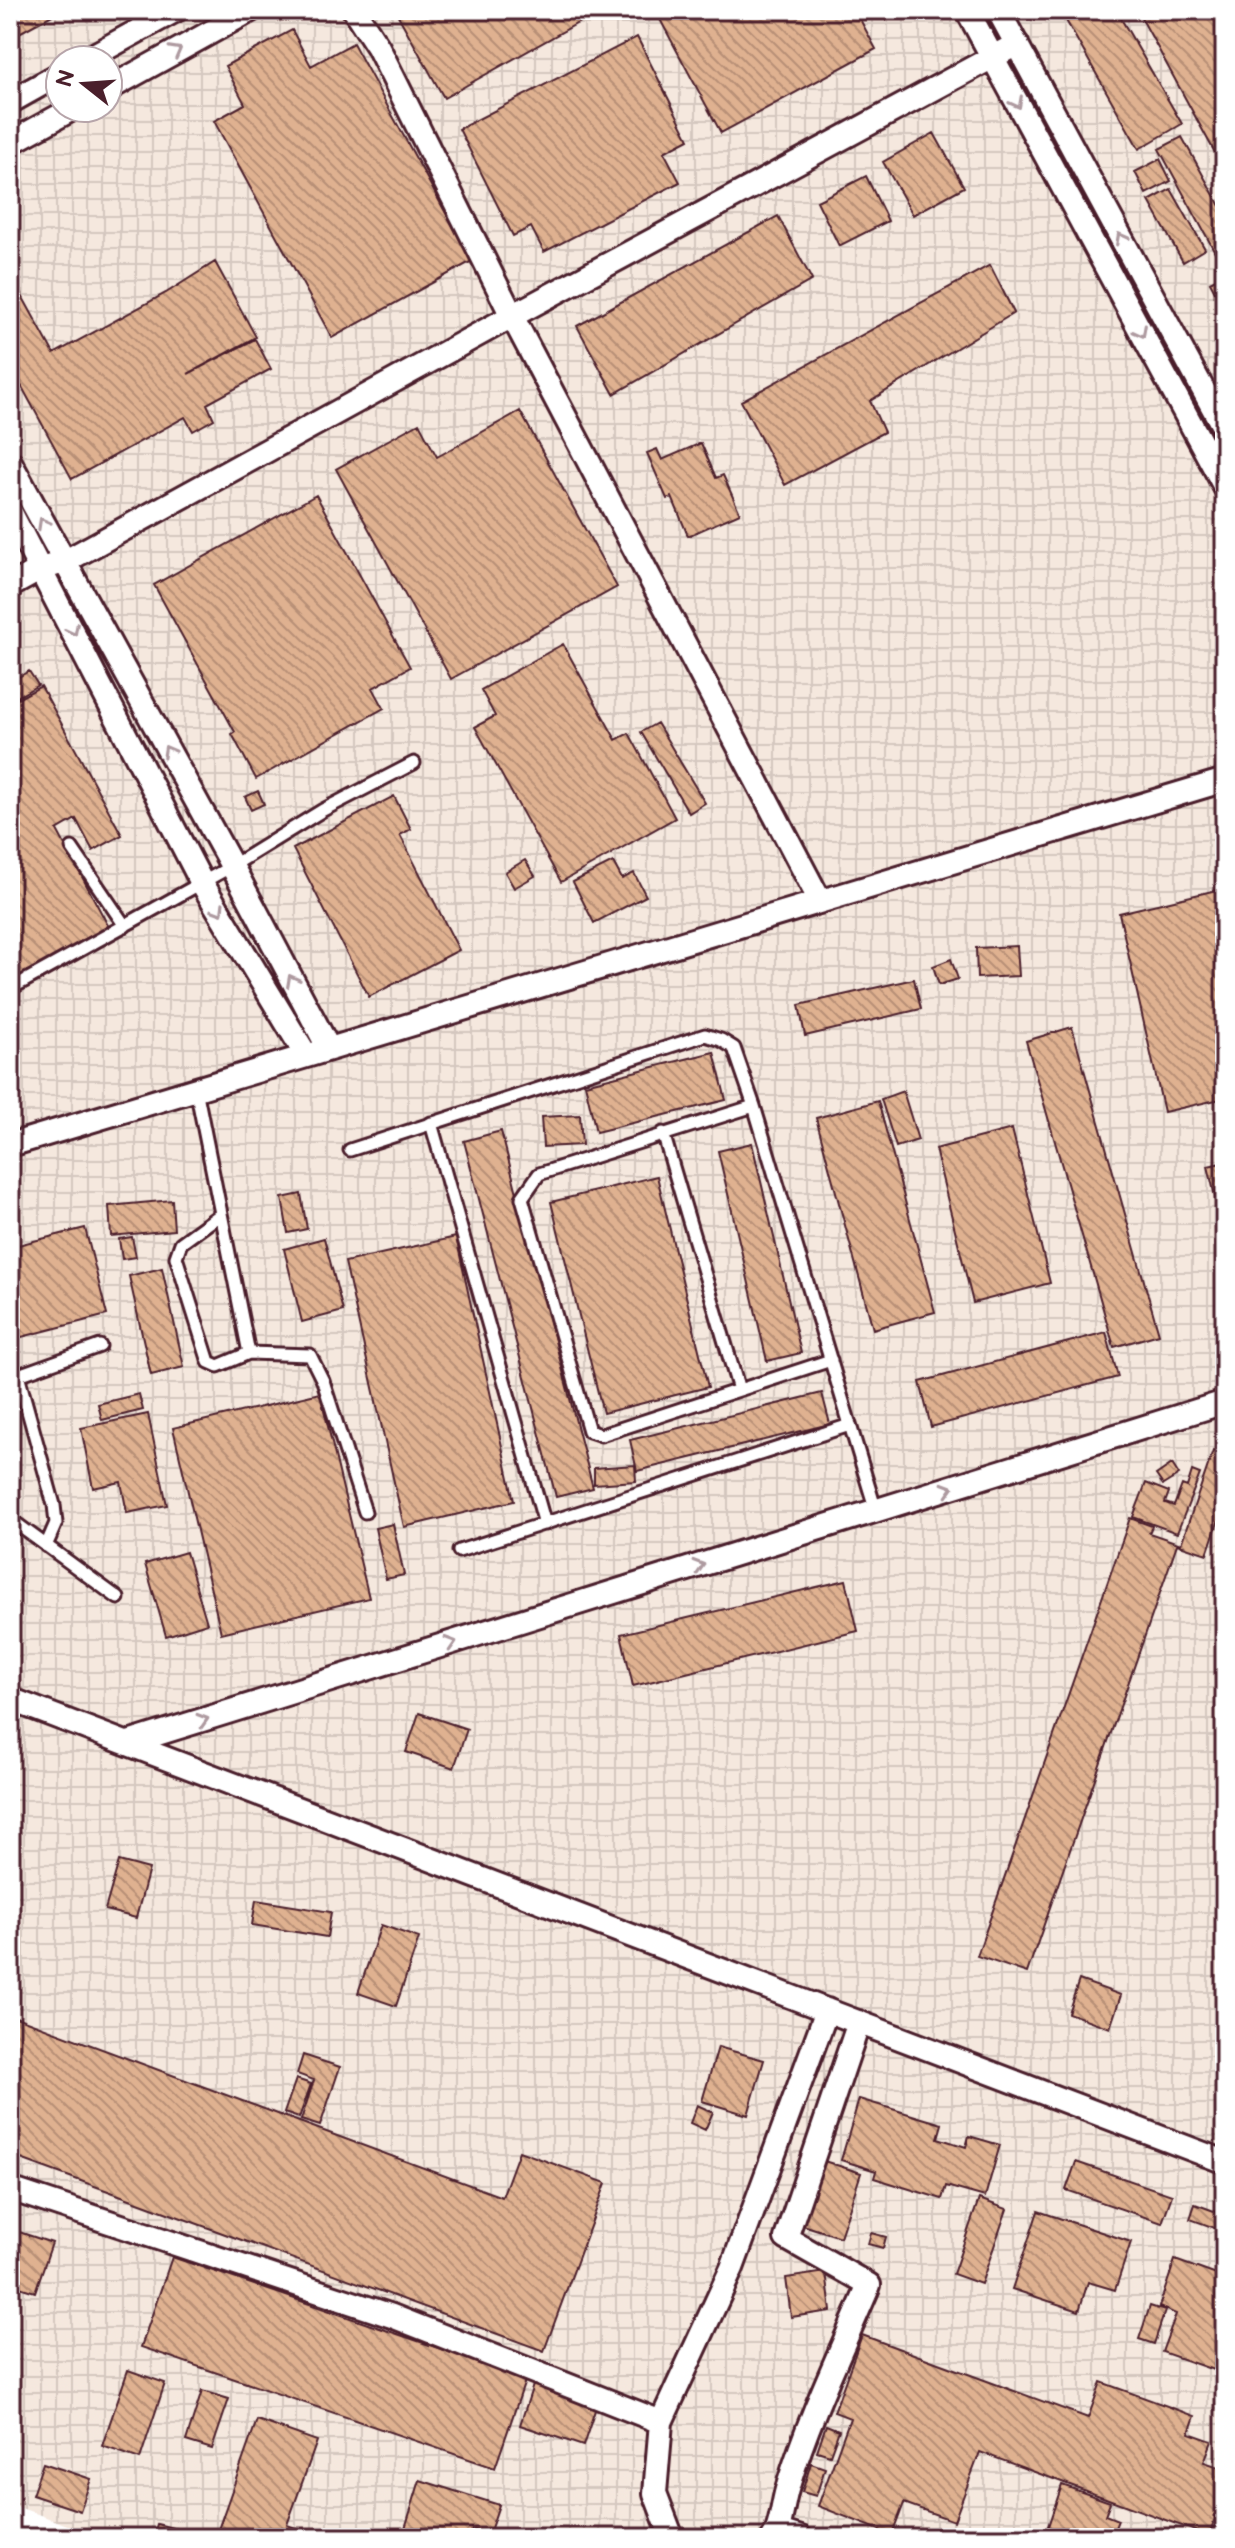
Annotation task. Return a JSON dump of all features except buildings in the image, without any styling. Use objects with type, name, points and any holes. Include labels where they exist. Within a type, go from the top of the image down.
[{"type":"street","points":[[114,44],[176,10]]},
{"type":"street","points":[[124,80],[251,10]]},
{"type":"street","points":[[354,10],[378,47],[512,316],[820,901]]},
{"type":"street","points":[[967,10],[1225,487]]},
{"type":"street","points":[[998,10],[1225,430]]},
{"type":"street","points":[[10,586],[41,569],[64,562],[1017,44]]},
{"type":"street","points":[[10,102],[44,83]]},
{"type":"street","points":[[10,143],[45,124]]},
{"type":"street","points":[[10,462],[329,1049]]},
{"type":"street","points":[[10,511],[202,883],[306,1055]]},
{"type":"street","points":[[10,1145],[1225,780]]},
{"type":"street","points":[[128,1743],[1225,1402]]},
{"type":"street","points":[[10,1699],[1225,2162]]},
{"type":"street","points":[[672,2538],[655,2493],[661,2422],[732,2268],[827,2010]]},
{"type":"street","points":[[801,2538],[776,2534],[780,2511],[797,2454],[869,2285],[786,2238],[859,2022]]},
{"type":"street","points":[[10,2189],[392,2316],[661,2422]]},
{"type":"lane","points":[[10,989],[232,866],[323,810],[414,763]]},
{"type":"lane","points":[[72,848],[125,926]]},
{"type":"lane","points":[[350,1150],[705,1035],[734,1048],[876,1511]]},
{"type":"lane","points":[[196,1089],[249,1353]]},
{"type":"lane","points":[[754,1106],[539,1174],[522,1198],[589,1431],[601,1435],[831,1360]]},
{"type":"lane","points":[[431,1123],[545,1524]]},
{"type":"lane","points":[[663,1133],[739,1390]]},
{"type":"lane","points":[[221,1214],[181,1243],[176,1257],[209,1362],[218,1366],[249,1353],[310,1355],[323,1381],[365,1512]]},
{"type":"lane","points":[[46,1546],[56,1523],[54,1505],[14,1376],[100,1346]]},
{"type":"lane","points":[[459,1551],[850,1425]]},
{"type":"lane","points":[[10,1519],[118,1598]]},
{"type":"shaded area","points":[[10,10],[1225,10],[1225,2538],[103,2538],[10,2504]]}]
